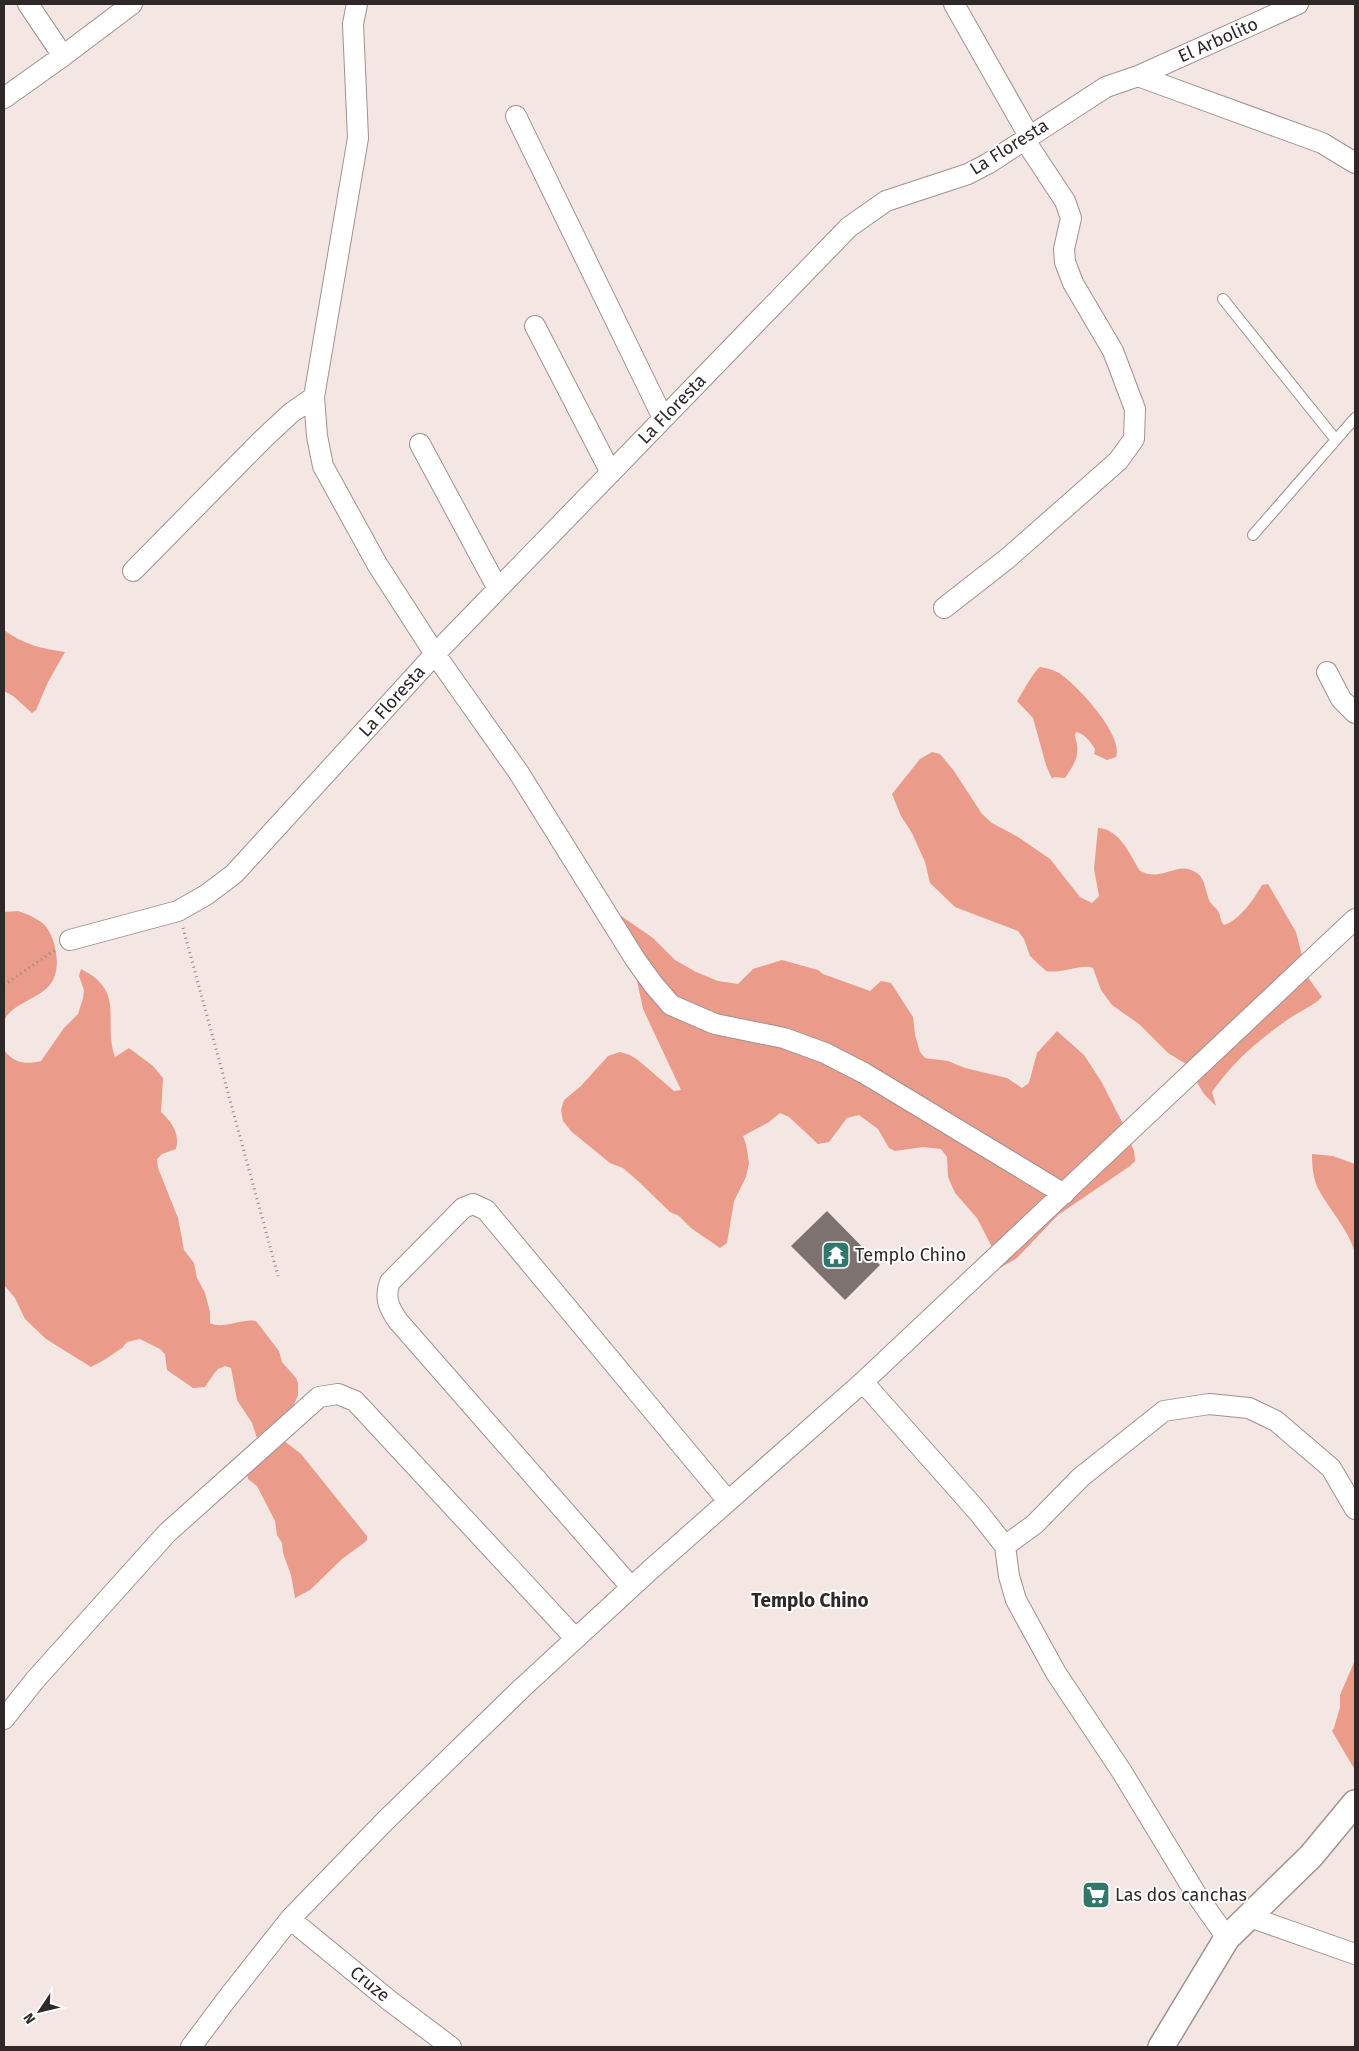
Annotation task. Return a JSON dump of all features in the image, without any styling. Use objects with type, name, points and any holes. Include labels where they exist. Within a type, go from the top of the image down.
[{"type":"street","points":[[28,4],[63,56]]},
{"type":"street","points":[[4,98],[132,4]]},
{"type":"street","points":[[357,4],[352,24],[358,138],[314,397],[317,436],[323,466],[377,564],[435,654],[519,773],[635,959],[671,1005],[715,1024],[784,1038],[825,1053],[864,1073],[1064,1194]]},
{"type":"street","points":[[944,608],[1008,558],[1118,461],[1134,439],[1135,409],[1113,351],[1073,283],[1065,262],[1064,249],[1071,218],[1065,201],[1027,137],[954,4]]},
{"type":"street","name":"El Arbolito","points":[[1138,76],[1298,4]]},
{"type":"street","points":[[1138,76],[1322,143],[1355,163]]},
{"type":"street","name":"La Floresta","points":[[70,940],[178,911],[206,895],[234,874],[435,654],[849,227],[886,201],[968,174],[989,163],[1106,86],[1138,76]]},
{"type":"street","points":[[516,116],[664,418]]},
{"type":"street","points":[[535,326],[611,473]]},
{"type":"street","points":[[133,571],[262,440],[291,413],[314,397]]},
{"type":"street","points":[[420,444],[498,589]]},
{"type":"street","points":[[1326,672],[1341,699],[1355,713]]},
{"type":"street","points":[[191,2047],[290,1919],[386,1820],[575,1638],[863,1382],[1355,919]]},
{"type":"street","points":[[631,1587],[398,1321],[388,1305],[386,1292],[390,1282],[463,1208],[473,1204],[486,1210],[728,1501]]},
{"type":"street","points":[[863,1382],[979,1513],[1005,1546],[1009,1576],[1016,1600],[1056,1673],[1122,1772],[1196,1894],[1227,1938]]},
{"type":"street","points":[[4,1719],[35,1680],[167,1534],[319,1397],[338,1394],[356,1401],[575,1638]]},
{"type":"street","points":[[1005,1546],[1035,1524],[1081,1477],[1164,1411],[1209,1404],[1249,1408],[1276,1421],[1330,1468],[1355,1509]]},
{"type":"street","points":[[1161,2047],[1227,1938],[1311,1856],[1355,1803]]},
{"type":"street","points":[[1250,1917],[1355,1954]]},
{"type":"street","name":"Cruze","points":[[290,1919],[390,2000],[452,2047]]},
{"type":"lane","points":[[1223,299],[1336,440]]},
{"type":"lane","points":[[1253,535],[1355,418]]},
{"type":"path","points":[[178,911],[278,1276]]},
{"type":"path","points":[[4,985],[70,940]]},
{"type":"shaded area","points":[[4,630],[18,639],[33,645],[65,652],[48,682],[36,710],[32,713],[13,696],[4,691]]},
{"type":"shaded area","points":[[1040,667],[1059,673],[1087,699],[1113,736],[1117,748],[1116,757],[1107,760],[1094,754],[1095,749],[1085,736],[1076,732],[1077,754],[1073,766],[1065,778],[1054,777],[1052,779],[1046,765],[1033,718],[1017,701]]},
{"type":"shaded area","points":[[932,752],[940,754],[954,771],[982,814],[992,823],[1018,837],[1050,859],[1080,897],[1092,903],[1099,896],[1094,869],[1098,828],[1106,829],[1124,844],[1140,871],[1156,874],[1183,868],[1197,873],[1204,883],[1210,902],[1218,911],[1224,925],[1236,919],[1251,902],[1262,885],[1268,884],[1296,932],[1307,976],[1322,997],[1276,1028],[1237,1062],[1212,1092],[1216,1106],[1204,1094],[1186,1064],[1168,1053],[1139,1024],[1112,1005],[1101,990],[1093,968],[1084,967],[1052,972],[1046,971],[1030,956],[1024,939],[1018,931],[955,907],[930,883],[925,862],[912,833],[901,816],[892,794],[920,759]]},
{"type":"shaded area","points":[[18,911],[38,920],[47,928],[57,957],[56,973],[44,991],[12,1010],[4,1021],[4,912]]},
{"type":"shaded area","points":[[614,911],[653,938],[675,960],[696,972],[718,981],[738,984],[753,969],[782,960],[818,970],[823,974],[870,991],[881,981],[891,983],[913,1017],[915,1035],[920,1052],[925,1058],[948,1061],[965,1068],[1007,1078],[1022,1088],[1029,1083],[1037,1053],[1057,1031],[1084,1055],[1101,1081],[1122,1122],[1134,1151],[1135,1161],[1058,1215],[1017,1258],[1000,1268],[1001,1265],[977,1218],[955,1193],[948,1177],[947,1157],[941,1149],[923,1147],[895,1151],[889,1148],[878,1129],[859,1115],[847,1118],[829,1142],[818,1144],[789,1117],[780,1113],[769,1122],[743,1136],[749,1163],[746,1177],[734,1201],[727,1243],[720,1248],[691,1228],[679,1216],[670,1212],[623,1168],[610,1163],[572,1132],[563,1121],[561,1110],[564,1100],[581,1086],[608,1056],[620,1052],[638,1060],[674,1091],[681,1090],[643,1009],[636,976],[606,933],[604,912]]},
{"type":"shaded area","points":[[81,969],[95,978],[104,987],[109,997],[112,1044],[115,1057],[129,1048],[153,1066],[163,1078],[161,1112],[169,1120],[176,1133],[177,1144],[176,1149],[162,1154],[157,1159],[158,1168],[178,1218],[184,1250],[194,1263],[197,1278],[205,1293],[210,1312],[210,1323],[227,1325],[245,1321],[256,1321],[279,1351],[282,1362],[298,1383],[298,1395],[292,1409],[257,1438],[252,1423],[237,1400],[231,1368],[225,1366],[218,1369],[205,1387],[193,1388],[167,1370],[165,1354],[160,1349],[140,1339],[127,1342],[122,1348],[91,1367],[46,1339],[25,1319],[15,1298],[4,1285],[4,1050],[11,1058],[20,1062],[41,1061],[64,1028],[78,1014],[84,990],[79,976]]},
{"type":"shaded area","points":[[1312,1154],[1333,1156],[1355,1164],[1355,1253],[1344,1229],[1318,1188],[1313,1173]]},
{"type":"shaded area","points":[[283,1440],[301,1454],[367,1536],[367,1540],[364,1543],[342,1559],[310,1590],[295,1598],[291,1575],[283,1553],[282,1543],[277,1535],[275,1521],[257,1486],[248,1479],[247,1472],[273,1452]]},
{"type":"shaded area","points":[[1355,1660],[1355,1770],[1332,1731],[1340,1707],[1340,1695]]},
{"type":"building","name":"Templo Chino","points":[[827,1211],[880,1265],[845,1300],[791,1246]]},
{"type":"place","name":"Templo Chino","points":[[836,1255]]},
{"type":"place","name":"Las dos canchas","points":[[1096,1895]]},
{"type":"district","name":"Templo Chino","points":[[810,1600]]}]
